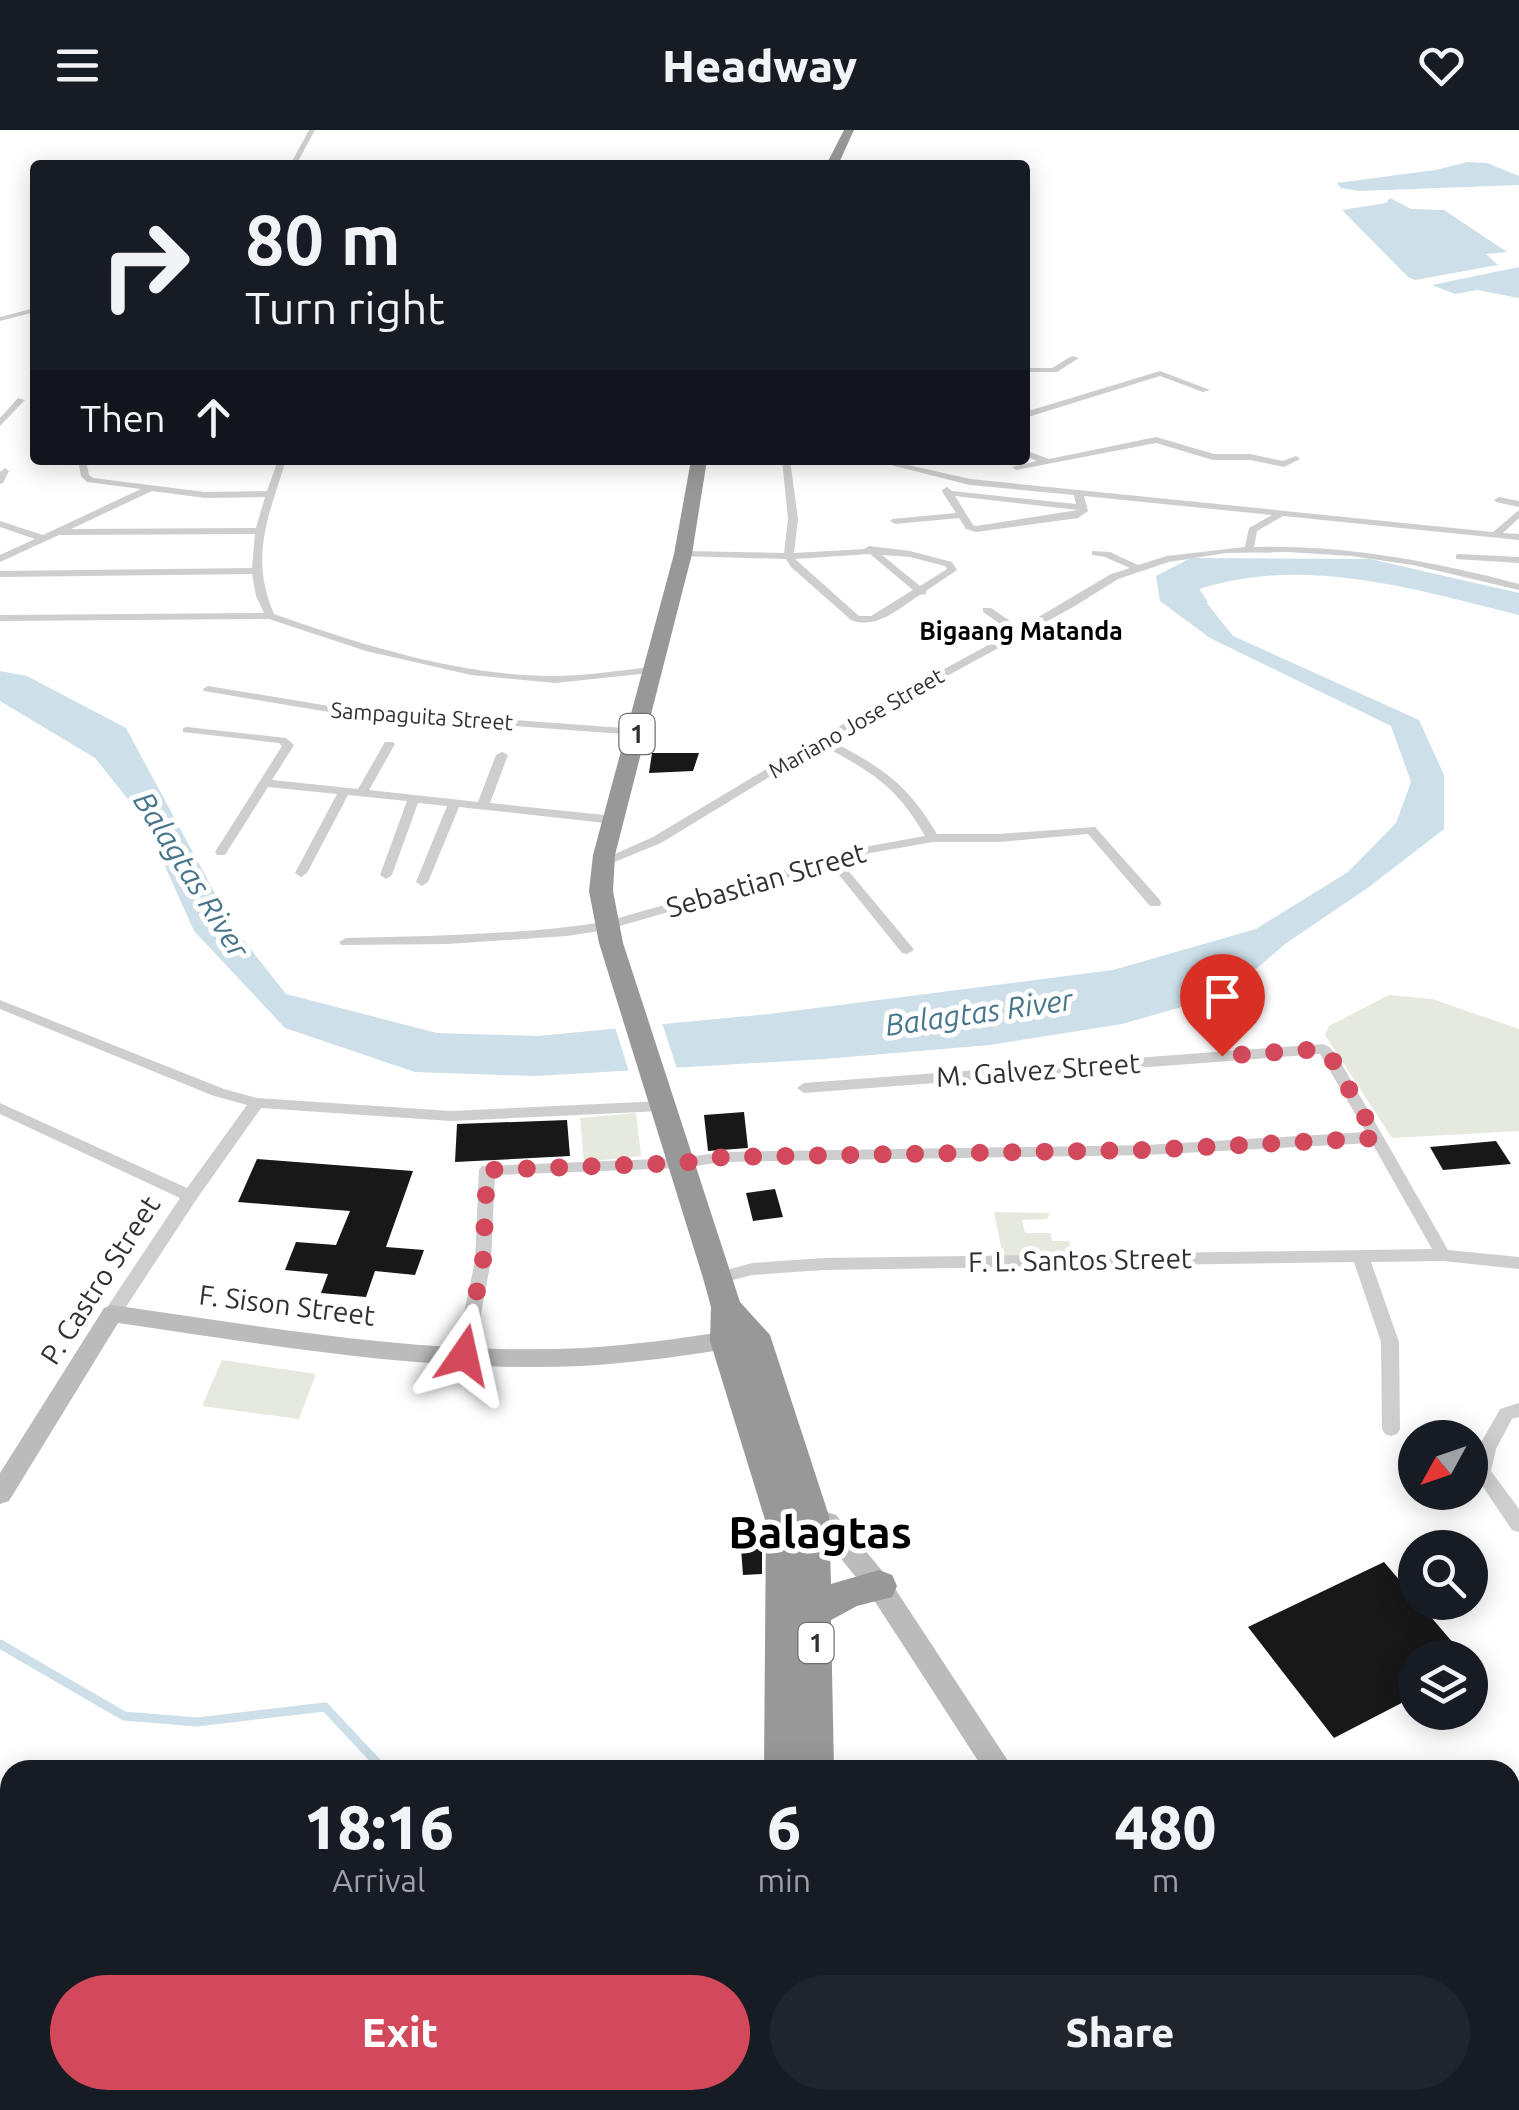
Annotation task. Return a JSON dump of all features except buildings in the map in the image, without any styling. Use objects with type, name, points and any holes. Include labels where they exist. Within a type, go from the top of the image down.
[{"type":"highway","points":[[835,160],[850,130]]},
{"type":"highway","name":"1","points":[[698,465],[683,554],[650,670],[604,862],[601,891],[606,926],[631,1007],[740,1338],[754,1422],[798,1520],[816,1610],[815,1760]]},
{"type":"highway","name":"1","points":[[784,1760],[798,1520]]},
{"type":"highway","points":[[816,1610],[851,1592],[879,1586]]},
{"type":"street","points":[[296,160],[312,130]]},
{"type":"street","points":[[0,320],[30,311]]},
{"type":"street","points":[[1030,370],[1054,370],[1075,358]]},
{"type":"street","points":[[1030,412],[1160,373],[1206,390]]},
{"type":"street","points":[[0,423],[22,400]]},
{"type":"street","points":[[1030,465],[1156,440],[1213,457],[1250,457],[1284,464],[1296,459]]},
{"type":"street","points":[[1030,454],[1048,462]]},
{"type":"street","points":[[83,465],[90,480],[205,496],[272,494]]},
{"type":"street","points":[[270,616],[256,592],[254,571],[259,532],[281,465]]},
{"type":"street","points":[[683,554],[789,556],[869,550],[949,564],[952,570],[922,592],[863,621],[794,565],[789,556],[793,520],[787,465]]},
{"type":"street","points":[[893,465],[942,478],[1519,537]]},
{"type":"street","points":[[1016,467],[1029,465]]},
{"type":"street","points":[[942,478],[969,528],[976,529],[1078,515],[1083,511],[1078,492]]},
{"type":"street","points":[[0,559],[149,489]]},
{"type":"street","points":[[948,494],[1080,507]]},
{"type":"street","points":[[1499,500],[1519,504]]},
{"type":"street","points":[[1249,551],[1252,530],[1283,513]]},
{"type":"street","points":[[1495,535],[1519,513]]},
{"type":"street","points":[[895,521],[961,515]]},
{"type":"street","points":[[0,525],[41,538]]},
{"type":"street","points":[[56,532],[259,532]]},
{"type":"street","points":[[869,550],[922,592]]},
{"type":"street","name":"Mariano Jose Street","points":[[604,862],[657,840],[822,740],[1071,604],[1105,578],[1134,566],[1183,556],[1249,551],[1371,556],[1517,584]]},
{"type":"street","points":[[1095,553],[1108,554],[1134,566]]},
{"type":"street","points":[[1458,557],[1519,560]]},
{"type":"street","points":[[0,574],[254,571]]},
{"type":"street","points":[[987,610],[1019,632]]},
{"type":"street","points":[[0,618],[270,616],[359,648],[444,668],[540,680],[650,670]]},
{"type":"street","name":"Sampaguita Street","points":[[208,689],[335,710],[637,732]]},
{"type":"street","points":[[187,730],[287,742],[267,784],[221,852]]},
{"type":"street","points":[[822,740],[896,782],[912,799],[933,838]]},
{"type":"street","points":[[362,793],[389,744]]},
{"type":"street","points":[[483,805],[502,756]]},
{"type":"street","points":[[267,784],[614,820]]},
{"type":"street","points":[[301,873],[344,792]]},
{"type":"street","points":[[386,875],[414,798]]},
{"type":"street","points":[[422,882],[455,802]]},
{"type":"street","name":"Sebastian Street","points":[[346,942],[487,938],[606,926],[868,850],[933,838],[999,838],[1091,830],[1155,903]]},
{"type":"street","points":[[834,861],[908,950]]},
{"type":"street","points":[[0,1004],[257,1104],[451,1116],[660,1099]]},
{"type":"street","name":"M. Galvez Street","points":[[804,1088],[1313,1047],[1329,1054],[1377,1138]]},
{"type":"street","name":"P. Castro Street","points":[[0,1494],[112,1314],[257,1104]]},
{"type":"street","points":[[0,1108],[190,1196]]},
{"type":"street","points":[[464,1355],[483,1261],[487,1170],[682,1163],[724,1157],[1146,1150],[1377,1138],[1443,1255]]},
{"type":"street","points":[[1360,1255],[1390,1342],[1391,1429]]},
{"type":"street","name":"F. L. Santos Street","points":[[722,1292],[752,1268],[824,1264],[1360,1255],[1443,1255],[1519,1263]]},
{"type":"street","name":"F. Sison Street","points":[[112,1314],[464,1355],[620,1354],[740,1338]]},
{"type":"street","points":[[1519,1410],[1506,1414],[1487,1448],[1482,1472],[1519,1524]]},
{"type":"street","points":[[798,1520],[827,1522],[879,1586],[993,1760]]},
{"type":"shaded area","points":[[1389,995],[1432,999],[1519,1029],[1519,1131],[1392,1138],[1325,1035],[1329,1026]]},
{"type":"shaded area","points":[[636,1113],[641,1156],[584,1162],[580,1118]]},
{"type":"shaded area","points":[[994,1212],[1050,1213],[1047,1219],[1022,1220],[1025,1233],[1050,1233],[1052,1241],[1069,1241],[1072,1255],[1003,1257]]},
{"type":"shaded area","points":[[222,1360],[316,1374],[299,1419],[202,1406]]},
{"type":"water","points":[[1468,162],[1487,163],[1519,176],[1519,185],[1359,191],[1341,188],[1337,183],[1435,170]]},
{"type":"water","points":[[1390,198],[1411,209],[1444,210],[1507,252],[1486,254],[1498,265],[1415,280],[1408,277],[1342,210],[1386,203]]},
{"type":"water","points":[[1519,267],[1519,298],[1477,290],[1455,294],[1432,285]]},
{"type":"water","points":[[1191,558],[1370,559],[1519,593],[1519,608],[1375,574],[1301,570],[1218,575],[1199,585],[1202,597],[1233,636],[1419,720],[1444,775],[1444,829],[1369,887],[1285,944],[1227,994],[1122,1024],[990,1045],[536,1076],[415,1072],[285,1028],[194,931],[144,819],[95,758],[0,701],[0,671],[27,676],[126,728],[233,927],[286,994],[437,1033],[538,1036],[769,1014],[1113,970],[1256,929],[1348,872],[1396,823],[1411,782],[1391,726],[1210,638],[1160,601],[1156,576]]},
{"type":"pier","points":[[661,1020],[678,1072],[630,1075],[614,1024]]},
{"type":"waterway","name":"Balagtas River","points":[[1196,602],[1185,586],[1245,569],[1274,566],[1382,576],[1519,608]]},
{"type":"waterway","points":[[0,1644],[124,1716],[197,1722],[325,1707],[375,1760]]},
{"type":"district","name":"Bigaang Matanda","points":[[1021,631]]},
{"type":"district","name":"Balagtas","points":[[820,1532]]},
{"type":"route","points":[[464,1355],[483,1261],[487,1170],[682,1163],[724,1157],[1146,1150],[1377,1138],[1329,1054],[1322,1049],[1222,1056]]}]
